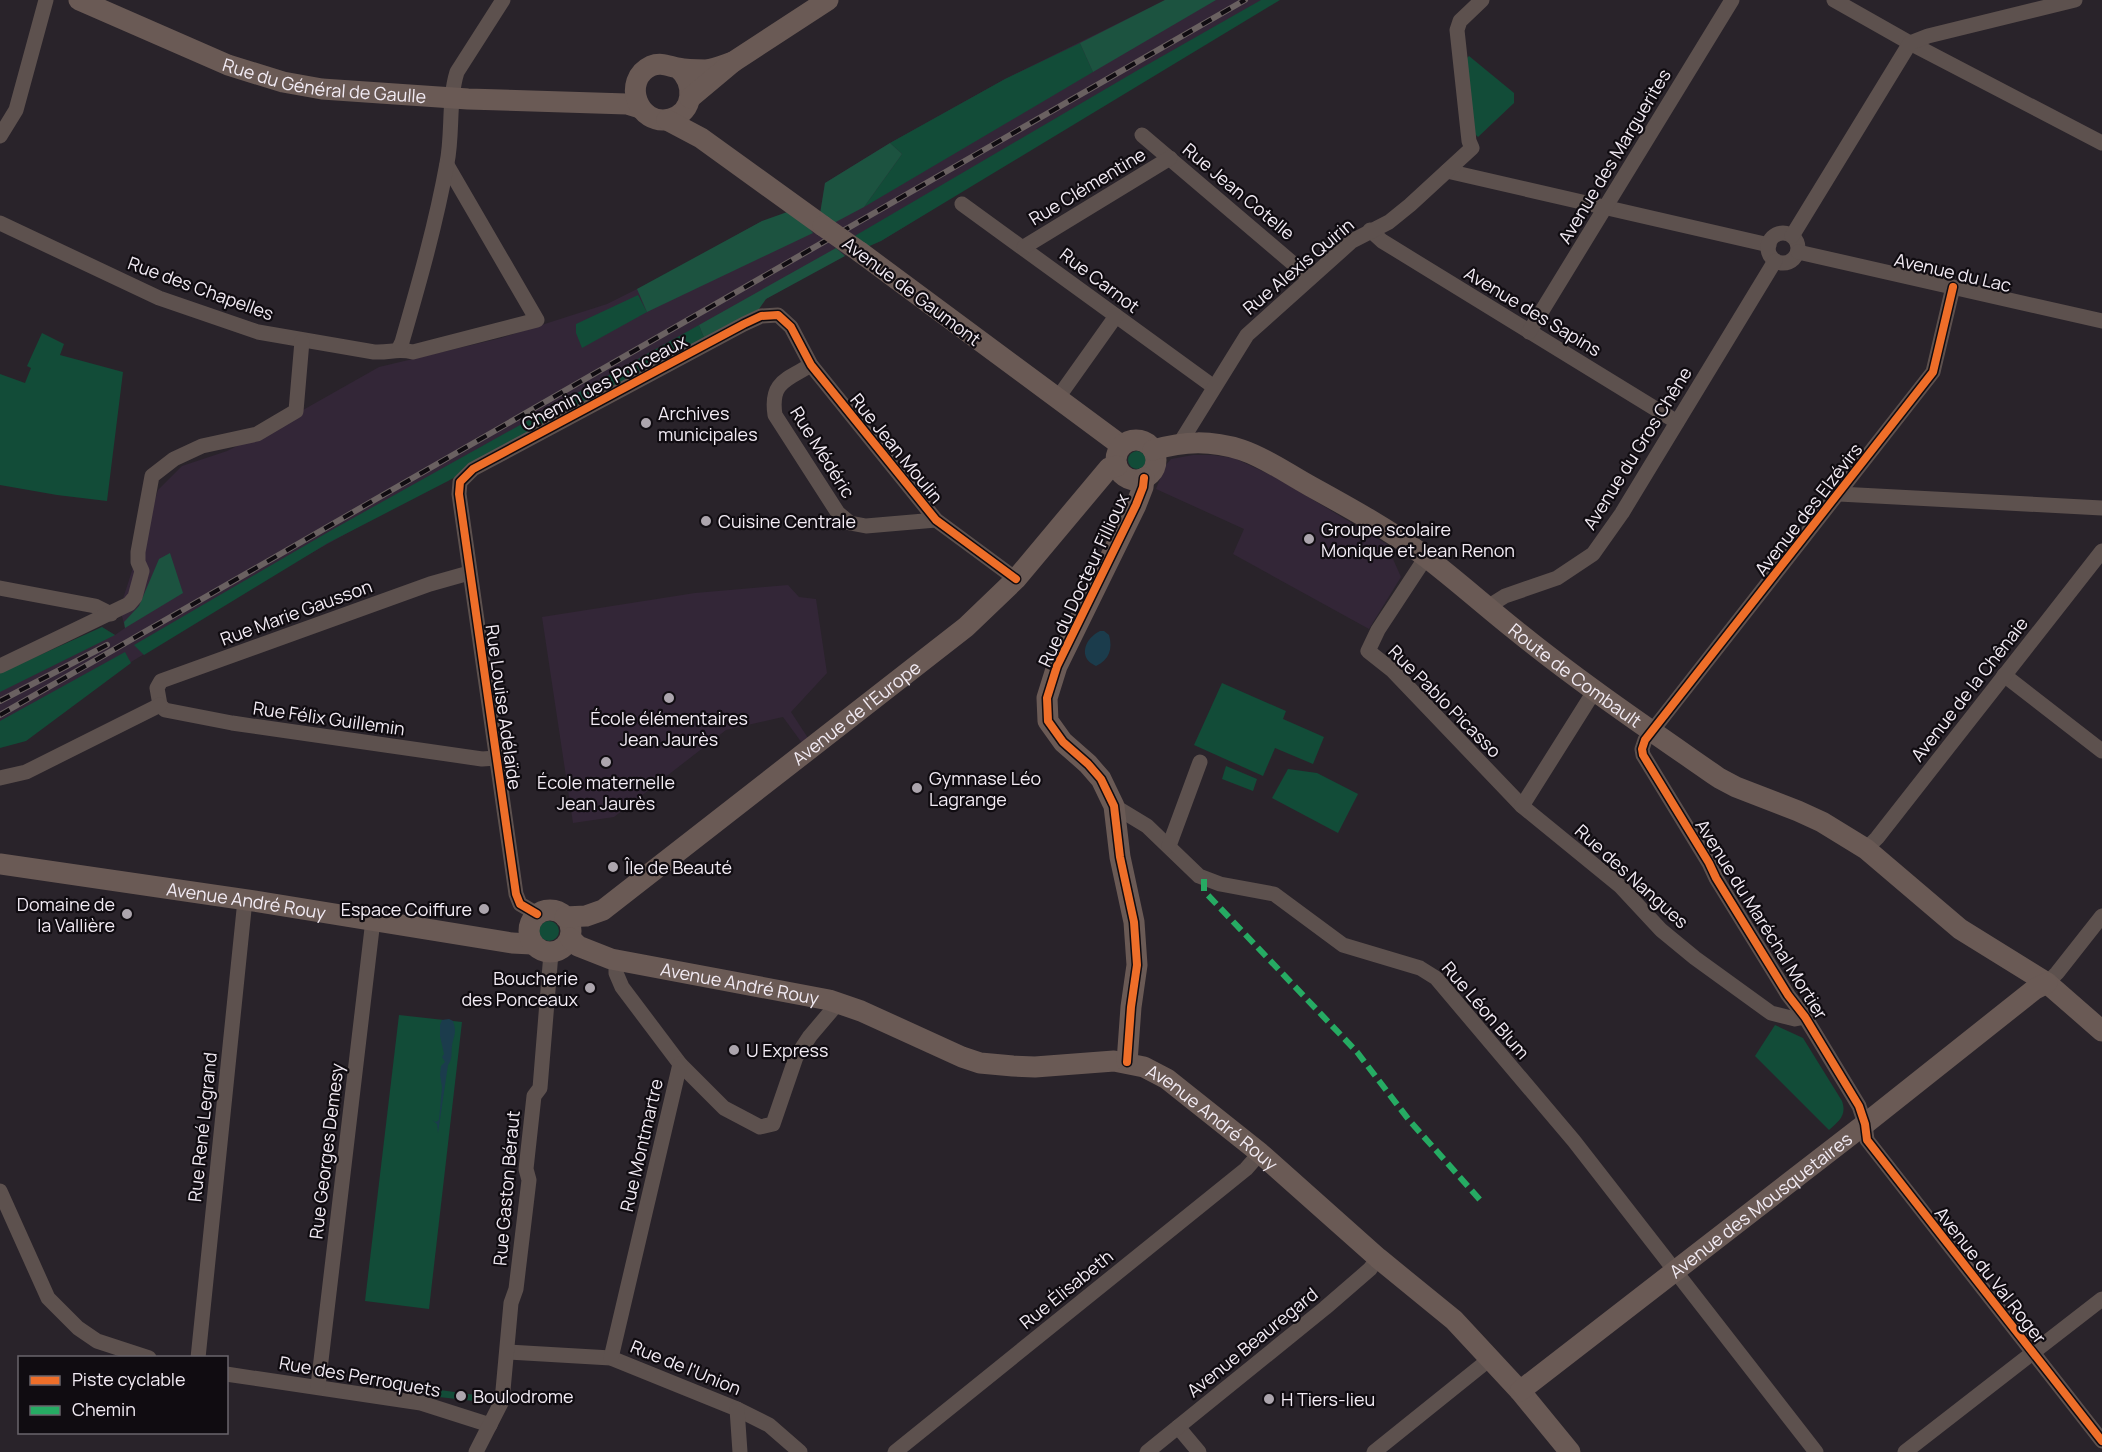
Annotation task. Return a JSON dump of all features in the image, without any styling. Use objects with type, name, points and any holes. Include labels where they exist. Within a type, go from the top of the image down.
[{"type":"street","points":[[0,136],[16,110],[46,0]]},
{"type":"street","name":"Rue du Général de Gaulle","points":[[79,0],[202,55],[283,82],[322,89],[452,98],[627,104],[640,108]]},
{"type":"street","points":[[399,348],[428,247],[447,165],[452,98],[457,72],[503,0]]},
{"type":"street","points":[[733,62],[708,70],[660,64],[651,66],[638,79],[635,94],[640,108],[652,118],[667,120],[682,112],[689,102],[733,62],[828,0]]},
{"type":"street","name":"Rue Alexis Quirin","points":[[1180,443],[1246,335],[1352,241],[1389,222],[1472,148],[1469,141],[1456,30],[1460,21],[1482,0]]},
{"type":"street","name":"Avenue des Marguerites","points":[[1529,332],[1732,0]]},
{"type":"street","points":[[1834,0],[1910,43],[2102,143]]},
{"type":"street","points":[[1792,236],[1910,43],[1928,36],[2075,0]]},
{"type":"street","points":[[678,68],[688,81],[689,102],[701,138]]},
{"type":"street","name":"Rue du Général de Gaulle","points":[[583,103],[612,95],[638,79]]},
{"type":"street","name":"Avenue de Gaumont","points":[[667,120],[701,138],[1109,435],[1119,456]]},
{"type":"street","name":"Rue Jean Cotelle","points":[[1142,135],[1310,278]]},
{"type":"street","name":"Rue Clémentine","points":[[1024,247],[1170,158]]},
{"type":"street","name":"Rue des Chapelles","points":[[0,223],[159,298],[258,332],[374,352],[384,353],[399,348],[413,352],[537,320],[447,165]]},
{"type":"street","points":[[1447,171],[1769,245]]},
{"type":"street","name":"Rue Carnot","points":[[962,204],[1214,387]]},
{"type":"street","name":"Avenue des Sapins","points":[[1370,230],[1382,241],[1677,422]]},
{"type":"street","points":[[1782,233],[1792,236],[1798,243],[1798,252],[1789,262],[1775,261],[1769,254],[1769,245],[1773,237],[1782,233]]},
{"type":"street","name":"Avenue du Lac","points":[[1798,252],[2102,321]]},
{"type":"street","name":"Avenue du Gros Chêne","points":[[1489,606],[1505,596],[1557,578],[1593,554],[1622,513],[1775,261]]},
{"type":"street","name":"Avenue des Elzévirs","points":[[1652,732],[1933,372],[1953,287]]},
{"type":"street","name":"Rue Jean Moulin","points":[[778,315],[791,327],[811,364],[936,520],[1016,579]]},
{"type":"street","name":"Chemin des Ponceaux","points":[[459,494],[460,482],[474,469],[744,324],[761,316],[778,315]]},
{"type":"street","points":[[1057,399],[1116,316]]},
{"type":"street","points":[[0,666],[129,604],[135,597],[142,571],[138,562],[138,552],[152,476],[174,459],[202,446],[257,434],[296,411],[302,341]]},
{"type":"street","name":"Rue Médéric","points":[[811,364],[780,384],[772,398],[775,415],[838,513],[850,523],[866,526],[936,520]]},
{"type":"street","points":[[1132,440],[1144,442],[1153,450],[1155,466],[1153,471],[1144,478],[1131,480],[1120,472],[1119,456],[1132,440]]},
{"type":"street","name":"Route de Combault","points":[[1153,450],[1180,443],[1214,444],[1257,456],[1360,515],[1426,558],[1465,590],[1489,606],[1514,630],[1652,732],[1719,778],[1871,844],[1960,929],[2047,983],[2102,1031]]},
{"type":"street","name":"Avenue de l'Europe","points":[[546,937],[546,910],[553,910],[565,917],[586,916],[603,910],[966,627],[1016,579],[1119,456]]},
{"type":"street","name":"Rue du Docteur Fillioux","points":[[1127,1062],[1137,965],[1134,922],[1120,857],[1114,806],[1101,779],[1054,731],[1047,714],[1047,698],[1057,666],[1136,505],[1144,478]]},
{"type":"street","name":"Rue Louise Adélaïde","points":[[459,494],[518,899],[546,937]]},
{"type":"street","points":[[1839,495],[2102,508]]},
{"type":"street","name":"Avenue de la Chênaie","points":[[1871,844],[2102,551]]},
{"type":"street","name":"Rue Pablo Picasso","points":[[1426,558],[1378,630],[1368,651],[1392,670],[1522,806]]},
{"type":"street","name":"Rue Marie Gausson","points":[[160,705],[157,688],[161,681],[430,584],[469,573]]},
{"type":"street","points":[[0,588],[95,606],[111,614]]},
{"type":"street","points":[[2004,675],[2102,751]]},
{"type":"street","points":[[1522,806],[1595,690]]},
{"type":"street","points":[[0,778],[26,772],[160,705]]},
{"type":"street","name":"Rue Félix Guillemin","points":[[160,705],[165,710],[232,723],[482,759],[496,758]]},
{"type":"street","name":"Avenue du Maréchal Mortier","points":[[1652,732],[1643,744],[1643,755],[1859,1106],[1865,1124]]},
{"type":"street","points":[[1169,846],[1200,762]]},
{"type":"street","name":"Rue Léon Blum","points":[[1114,806],[1147,826],[1204,879],[1274,894],[1343,945],[1428,971],[1445,988],[1574,1141],[1816,1452]]},
{"type":"street","name":"Rue des Nangues","points":[[1522,806],[1620,886],[1661,930],[1695,958],[1771,1013],[1795,1019],[1805,1017]]},
{"type":"street","name":"Avenue André Rouy","points":[[0,864],[512,943],[546,937],[578,961],[598,963],[613,960],[838,1003],[980,1063],[1035,1067],[1102,1061],[1127,1062],[1144,1067],[1167,1079],[1260,1153],[1378,1258],[1454,1320],[1491,1358],[1570,1452]]},
{"type":"street","name":"Rue René Legrand","points":[[198,1356],[245,900]]},
{"type":"street","name":"Avenue des Mousquetaires","points":[[1520,1391],[1865,1124],[2035,988],[2047,983],[2102,916]]},
{"type":"street","points":[[546,937],[570,927],[565,917]]},
{"type":"street","name":"Rue Georges Demesy","points":[[318,1386],[373,920]]},
{"type":"street","name":"Rue Gaston Béraut","points":[[490,1425],[502,1401],[508,1352],[506,1342],[511,1303],[516,1289],[529,1180],[526,1169],[534,1096],[540,1088],[546,937]]},
{"type":"street","name":"Rue Montmartre","points":[[611,1358],[680,1064],[622,987],[613,960]]},
{"type":"street","points":[[680,1064],[724,1108],[760,1127],[773,1124],[796,1057],[810,1036],[838,1003]]},
{"type":"street","name":"Avenue du Val Roger","points":[[1865,1124],[1867,1140],[2102,1441]]},
{"type":"street","name":"Rue Élisabeth","points":[[895,1452],[1246,1169],[1260,1153]]},
{"type":"street","points":[[0,1191],[48,1298],[78,1328],[97,1341],[143,1356]]},
{"type":"street","name":"Avenue Beauregard","points":[[1146,1452],[1325,1308],[1370,1269],[1378,1258]]},
{"type":"street","points":[[1905,1452],[2102,1299]]},
{"type":"street","name":"Rue de l'Union","points":[[508,1352],[611,1358],[737,1409],[770,1425],[800,1452]]},
{"type":"street","points":[[1374,1452],[1491,1358]]},
{"type":"street","name":"Rue des Perroquets","points":[[228,1374],[421,1403],[490,1425]]},
{"type":"street","points":[[737,1409],[740,1452]]},
{"type":"street","points":[[476,1452],[490,1425]]},
{"type":"street","points":[[1178,1427],[1199,1452]]},
{"type":"shaded area","points":[[1165,0],[1274,0],[881,241],[839,258],[290,565],[0,742],[0,675],[102,627],[115,635],[125,628],[120,608],[158,490],[182,466],[227,451],[257,436],[379,367],[501,338],[607,304],[665,275],[762,221],[820,214],[825,183],[890,143],[1005,79]]},
{"type":"shaded area","name":"Groupe scolaire Monique et Jean Renon","points":[[1193,455],[1234,458],[1275,477],[1395,549],[1391,557],[1401,577],[1369,629],[1233,554],[1244,529],[1156,489],[1165,466],[1171,459]]},
{"type":"shaded area","points":[[788,585],[799,597],[816,599],[827,673],[791,712],[808,738],[802,743],[783,717],[726,730],[614,817],[573,823],[542,617],[695,593]]},
{"type":"green space","points":[[1165,0],[1216,0],[1093,72],[1080,43]]},
{"type":"green space","points":[[1261,0],[1280,0],[881,241],[865,248],[853,237],[1138,70]]},
{"type":"green space","points":[[1080,43],[1093,72],[864,207],[902,154],[890,143],[1005,79]]},
{"type":"green space","points":[[1469,56],[1514,93],[1514,103],[1478,137],[1475,134],[1466,59]]},
{"type":"green space","points":[[890,143],[902,154],[864,207],[832,224],[820,214],[825,183]]},
{"type":"green space","points":[[790,211],[813,233],[647,312],[637,289],[762,221]]},
{"type":"green space","points":[[836,248],[845,256],[766,299],[759,309],[705,340],[699,325]]},
{"type":"green space","points":[[638,295],[647,312],[582,348],[576,333],[576,324]]},
{"type":"green space","points":[[699,325],[705,340],[448,481],[328,543],[144,655],[134,645],[330,531]]},
{"type":"green space","points":[[42,333],[64,344],[60,355],[123,372],[107,501],[0,485],[0,374],[25,383],[31,368],[27,366]]},
{"type":"green space","points":[[1137,451],[1143,454],[1146,460],[1143,466],[1137,469],[1131,466],[1128,460],[1131,454]]},
{"type":"green space","points":[[170,553],[183,593],[125,628],[124,622],[139,606],[159,559]]},
{"type":"green space","points":[[102,627],[115,635],[0,692],[0,673]]},
{"type":"green space","points":[[125,652],[131,663],[26,741],[0,748],[0,721]]},
{"type":"green space","points":[[1222,683],[1286,711],[1283,719],[1324,737],[1313,764],[1275,748],[1263,776],[1194,745]]},
{"type":"green space","points":[[1226,766],[1257,779],[1253,791],[1222,779]]},
{"type":"green space","points":[[1288,769],[1317,773],[1358,794],[1338,833],[1272,798]]},
{"type":"green space","points":[[549,921],[556,924],[559,931],[556,938],[549,941],[542,938],[539,931],[542,924]]},
{"type":"green space","points":[[399,1015],[462,1022],[429,1309],[365,1301]]},
{"type":"green space","points":[[1775,1025],[1803,1038],[1842,1101],[1843,1114],[1829,1130],[1755,1056]]},
{"type":"green space","name":"Boulodrome","points":[[440,1390],[483,1396],[483,1402],[439,1397]]},
{"type":"water","points":[[1100,631],[1109,635],[1110,649],[1104,661],[1096,666],[1086,658],[1085,648],[1090,638]]},
{"type":"water","points":[[442,1020],[453,1021],[455,1034],[438,1133],[437,1124],[432,1120],[436,1122],[439,1120],[442,1087],[440,1075],[441,1066],[445,1062],[442,1057],[444,1054],[440,1025]]},
{"type":"railway","points":[[0,715],[1245,0]]},
{"type":"railway","points":[[0,701],[107,645]]},
{"type":"marked path","points":[[1204,879],[1204,891],[1357,1052],[1409,1120],[1481,1201]]},
{"type":"cycle path","points":[[1953,287],[1933,372],[1645,740],[1642,749],[1643,755],[1716,878],[1859,1106],[1867,1140],[2102,1441]]},
{"type":"cycle path","points":[[537,914],[520,904],[516,894],[459,494],[460,482],[473,469],[744,324],[761,316],[778,315],[791,327],[811,365],[936,520],[1016,579]]},
{"type":"cycle path","points":[[1127,1062],[1137,965],[1134,922],[1120,857],[1114,806],[1101,779],[1063,742],[1048,721],[1047,698],[1057,666],[1136,505],[1144,478]]},
{"type":"place","name":"Archives municipales","points":[[646,423]]},
{"type":"place","name":"Cuisine Centrale","points":[[706,521]]},
{"type":"place","name":"Groupe scolaire Monique et Jean Renon","points":[[1309,539]]},
{"type":"place","name":"École élémentaires Jean Jaurès","points":[[669,698]]},
{"type":"place","name":"École maternelle Jean Jaurès","points":[[606,762]]},
{"type":"place","name":"Gymnase Léo Lagrange","points":[[917,788]]},
{"type":"place","name":"Île de Beauté","points":[[613,867]]},
{"type":"place","name":"Espace Coiffure","points":[[484,909]]},
{"type":"place","name":"Domaine de la Vallière","points":[[127,914]]},
{"type":"place","name":"Boucherie des Ponceaux","points":[[590,988]]},
{"type":"place","name":"U Express","points":[[734,1050]]},
{"type":"place","name":"Boulodrome","points":[[461,1396]]},
{"type":"place","name":"H Tiers-lieu","points":[[1269,1399]]}]
